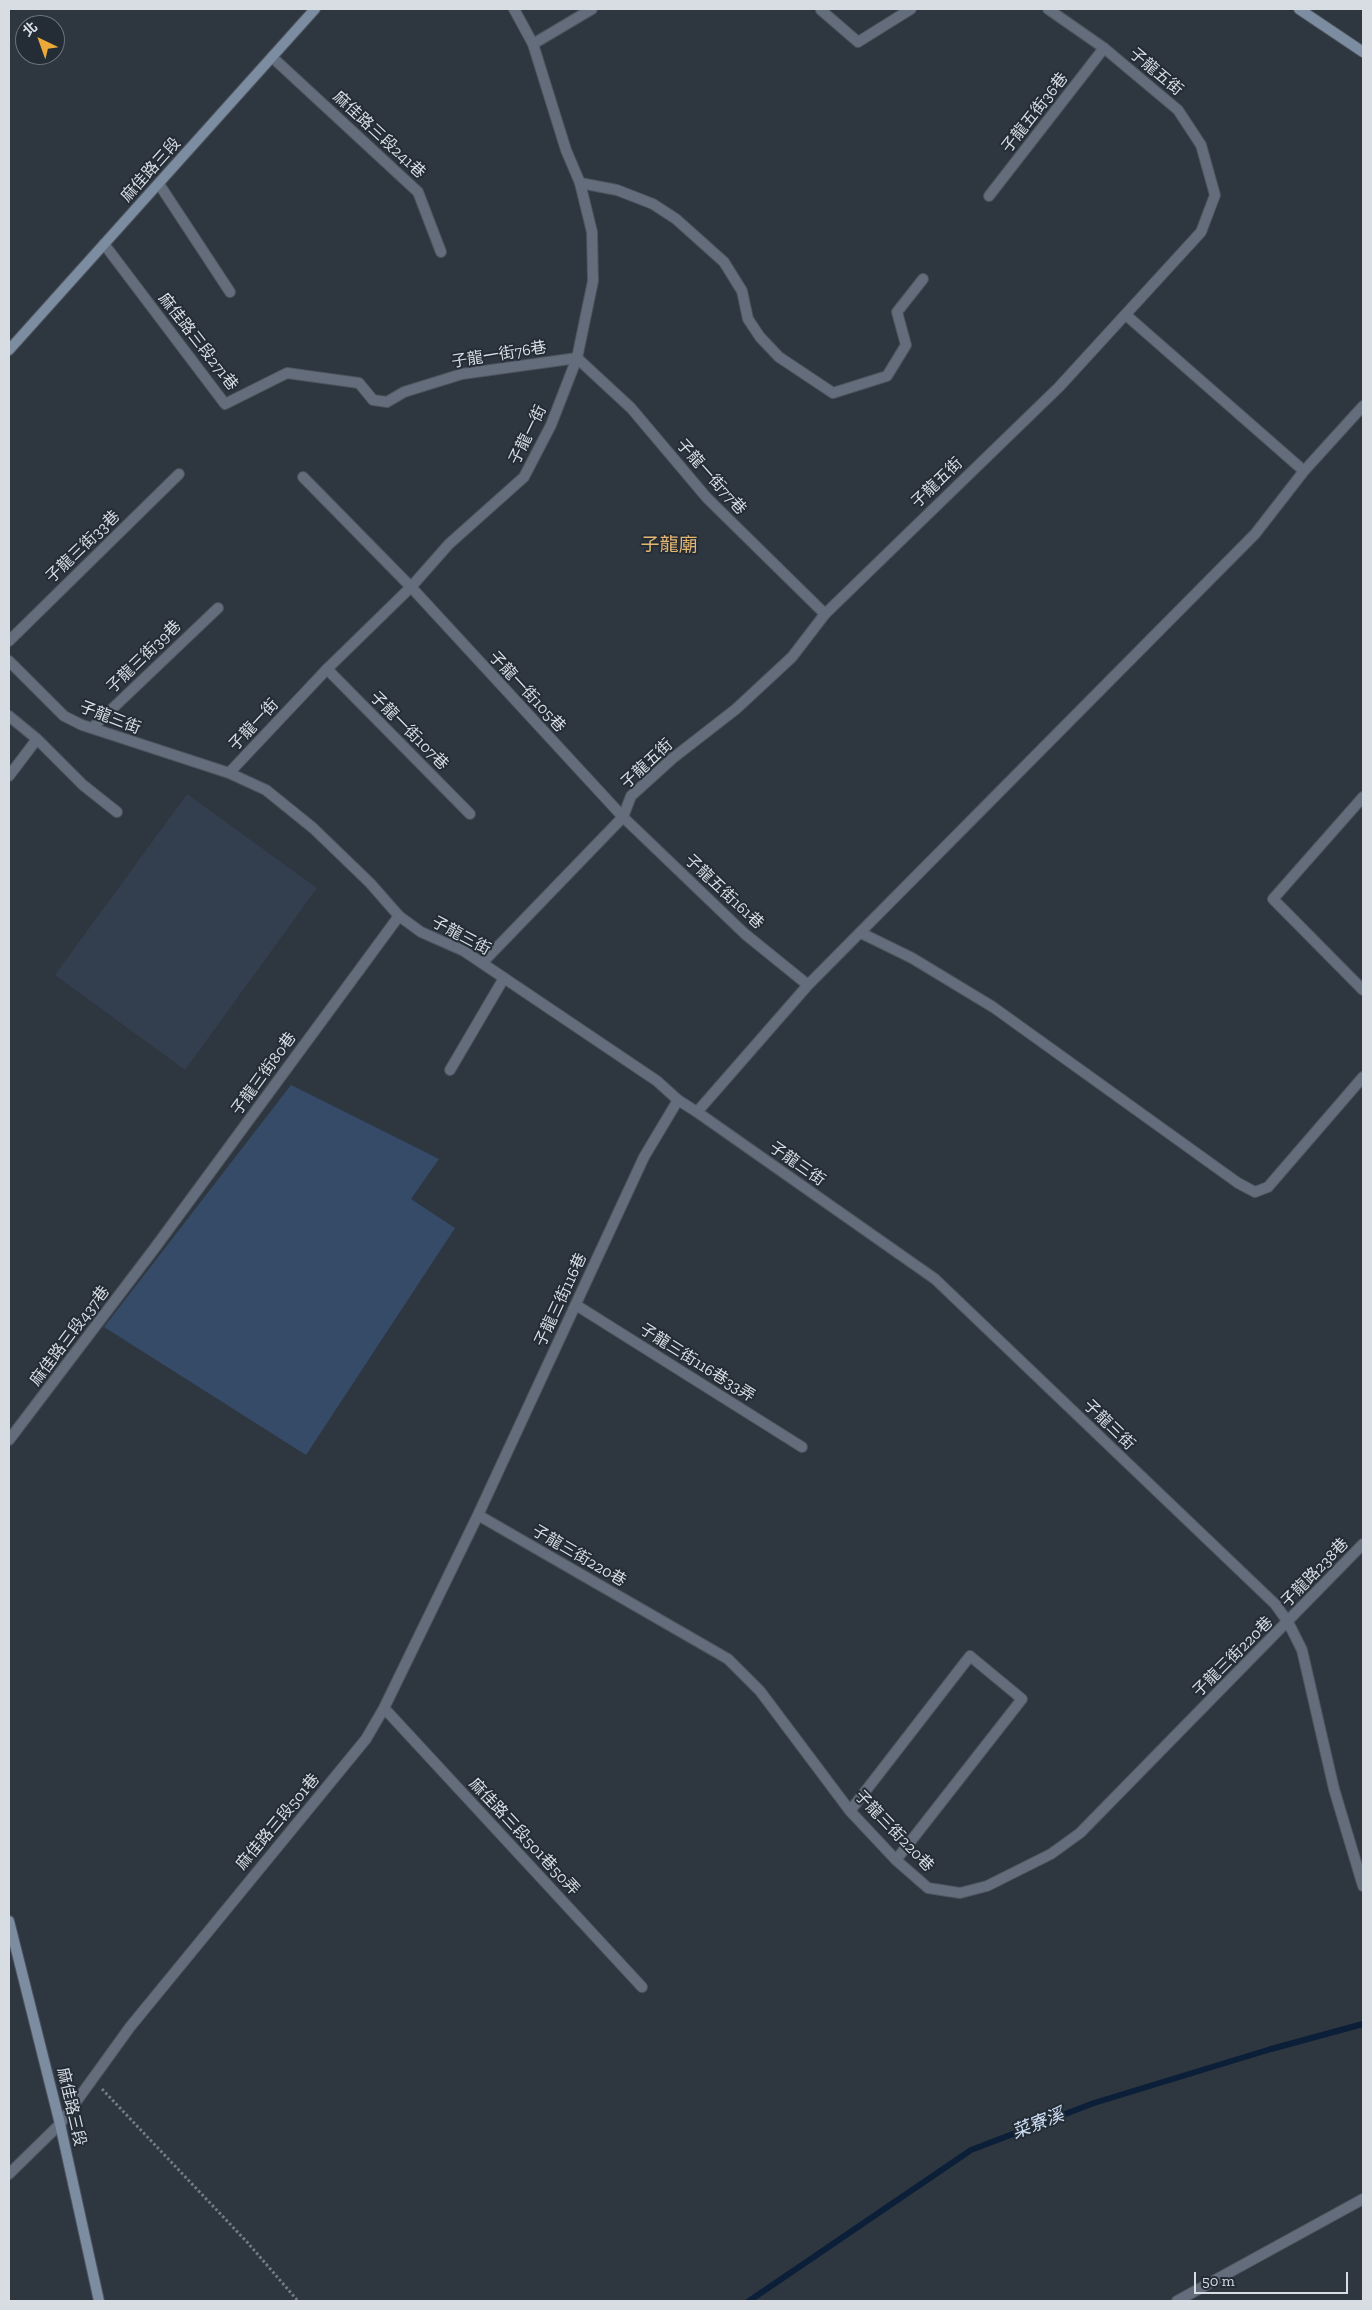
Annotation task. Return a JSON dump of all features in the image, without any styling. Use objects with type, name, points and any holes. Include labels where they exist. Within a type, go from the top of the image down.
[{"type":"main road","name":"麻佳路三段","points":[[9,350],[315,9]]},
{"type":"main road","points":[[1299,9],[1363,52]]},
{"type":"main road","name":"麻佳路三段","points":[[9,1921],[60,2124],[98,2301]]},
{"type":"street","name":"子龍一街","points":[[229,773],[327,669],[411,587],[449,544],[524,477],[551,425],[577,358],[594,281],[592,232],[580,183],[566,150],[534,44],[514,9]]},
{"type":"street","points":[[534,44],[592,9]]},
{"type":"street","points":[[821,10],[858,42],[911,9]]},
{"type":"street","name":"子龍五街","points":[[482,963],[623,817],[630,796],[673,758],[736,709],[792,657],[825,614],[1059,387],[1201,232],[1215,195],[1201,145],[1178,110],[1104,48],[1048,9]]},
{"type":"street","name":"子龍五街36巷","points":[[989,196],[1104,48]]},
{"type":"street","name":"麻佳路三段241巷","points":[[272,57],[418,192],[441,252]]},
{"type":"street","points":[[580,183],[617,190],[653,204],[676,219],[724,262],[742,291],[748,319],[760,337],[779,357],[833,393],[887,376],[906,345],[898,312],[923,279]]},
{"type":"street","points":[[159,184],[230,292]]},
{"type":"street","name":"麻佳路三段271巷","points":[[104,244],[226,404],[287,373]]},
{"type":"street","points":[[1126,315],[1304,471]]},
{"type":"street","name":"子龍一街76巷","points":[[287,373],[359,383],[373,400],[386,402],[404,392],[462,374],[577,358]]},
{"type":"street","name":"子龍一街77巷","points":[[577,358],[632,408],[707,498],[825,614]]},
{"type":"street","points":[[697,1112],[808,985],[1255,534],[1304,471],[1363,406]]},
{"type":"street","name":"子龍三街33巷","points":[[9,641],[179,474]]},
{"type":"street","name":"子龍一街105巷","points":[[303,477],[411,587],[623,817]]},
{"type":"street","name":"子龍三街39巷","points":[[92,728],[218,608]]},
{"type":"street","name":"子龍三街","points":[[9,662],[64,716],[92,728],[229,773],[266,790],[289,807],[370,883],[398,916],[421,932],[464,951],[657,1081],[678,1100],[935,1280],[1275,1604],[1288,1622],[1302,1650],[1334,1789],[1363,1886]]},
{"type":"street","name":"子龍一街107巷","points":[[327,669],[470,814]]},
{"type":"street","points":[[9,716],[37,739],[83,785],[117,812]]},
{"type":"street","points":[[9,776],[37,739]]},
{"type":"street","points":[[1363,796],[1273,898],[1363,990]]},
{"type":"street","name":"子龍五街161巷","points":[[623,817],[745,934],[808,985]]},
{"type":"street","name":"子龍三街80巷","points":[[154,1249],[398,916]]},
{"type":"street","points":[[861,933],[912,958],[993,1007],[1230,1177],[1255,1192],[1268,1187],[1363,1077]]},
{"type":"street","points":[[450,1070],[504,978]]},
{"type":"street","name":"子龍三街116巷","points":[[478,1515],[644,1157],[678,1100]]},
{"type":"street","name":"麻佳路三段437巷","points":[[9,1440],[154,1249]]},
{"type":"street","name":"子龍三街116巷33弄","points":[[576,1304],[802,1447]]},
{"type":"street","name":"子龍三街220巷","points":[[478,1515],[728,1659],[760,1691],[850,1811],[896,1860],[928,1888],[960,1892],[987,1886],[1051,1854],[1080,1833],[1288,1622]]},
{"type":"street","name":"麻佳路三段501巷","points":[[9,2174],[60,2124],[136,2020],[366,1739],[384,1708],[478,1515]]},
{"type":"street","name":"子龍路238巷","points":[[1288,1622],[1363,1544]]},
{"type":"street","points":[[850,1811],[970,1656],[1022,1699],[896,1860]]},
{"type":"street","name":"麻佳路三段501巷50弄","points":[[384,1708],[642,1987]]},
{"type":"street","points":[[1178,2301],[1363,2199]]},
{"type":"path","points":[[93,2079],[247,2242],[298,2301]]},
{"type":"shaded area","points":[[187,794],[317,888],[185,1070],[55,975]]},
{"type":"shaded area","points":[[291,1085],[439,1159],[411,1199],[455,1228],[306,1455],[104,1327]]},
{"type":"waterway","name":"菜寮溪","points":[[749,2301],[971,2150],[1094,2103],[1271,2049],[1363,2024]]},
{"type":"district","name":"子龍廟","points":[[669,546]]}]
